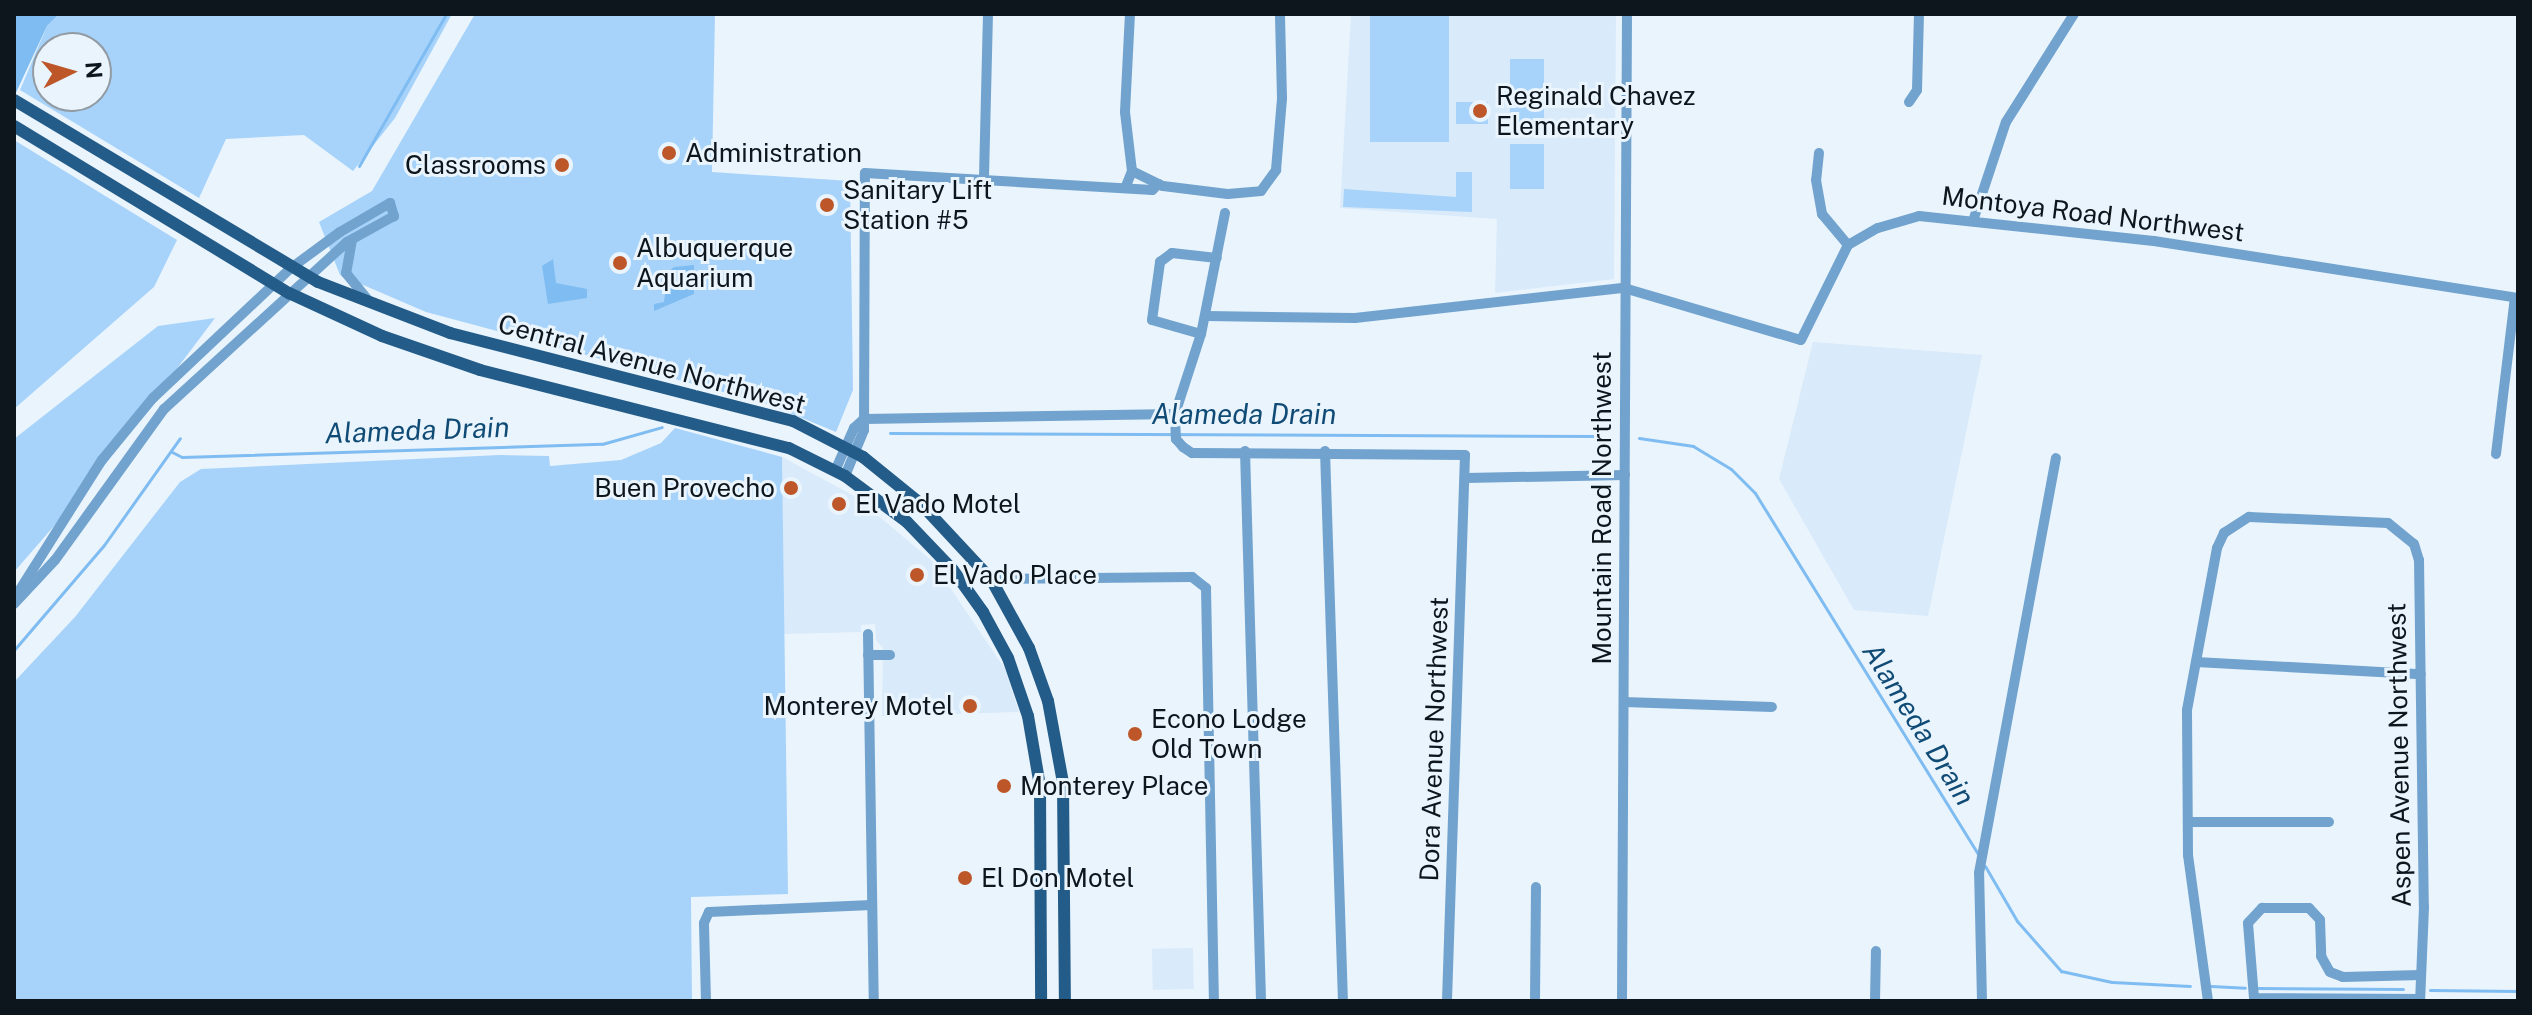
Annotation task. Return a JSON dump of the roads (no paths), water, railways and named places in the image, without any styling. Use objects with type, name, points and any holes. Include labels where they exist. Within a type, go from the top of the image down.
[{"type":"main road","name":"Central Avenue Northwest","points":[[14,100],[307,277],[374,305],[487,343],[756,409],[850,450],[941,521],[991,579],[1029,648],[1055,728],[1063,783],[1065,1001]]},
{"type":"main road","points":[[14,126],[289,293],[431,354],[758,439],[840,474],[907,522],[953,570],[983,612],[1016,679],[1032,734],[1040,786],[1041,1001]]},
{"type":"street","points":[[984,177],[988,14]]},
{"type":"street","points":[[1126,186],[1132,171],[1125,112],[1130,14]]},
{"type":"street","points":[[1132,171],[1153,177],[1159,184],[1228,194],[1261,191],[1276,170],[1282,98],[1280,14]]},
{"type":"street","name":"Mountain Road Northwest","points":[[1622,1001],[1625,475],[1622,419],[1627,14]]},
{"type":"street","points":[[1909,102],[1917,90],[1919,14]]},
{"type":"street","points":[[1974,218],[2006,122],[2074,14]]},
{"type":"street","points":[[1206,316],[1355,318],[1624,288],[1801,340],[1848,245],[1822,214],[1816,180],[1819,153]]},
{"type":"street","points":[[840,474],[864,419],[865,173],[984,177],[1152,190],[1159,184]]},
{"type":"street","points":[[390,203],[397,211],[383,225],[352,240],[307,277],[164,409],[55,560],[14,602],[125,429],[291,268],[390,203]]},
{"type":"street","points":[[1225,213],[1206,316],[1175,418],[1176,439],[1192,453],[1325,451],[1465,455],[1466,478],[1625,475]]},
{"type":"street","name":"Montoya Road Northwest","points":[[1848,245],[1878,228],[1919,216],[1974,218],[2517,298]]},
{"type":"street","points":[[352,240],[346,273],[374,305]]},
{"type":"street","points":[[1201,334],[1152,320],[1160,262],[1172,253],[1217,258]]},
{"type":"street","points":[[2496,454],[2517,298]]},
{"type":"street","points":[[864,419],[1175,418]]},
{"type":"street","points":[[1245,451],[1261,1001]]},
{"type":"street","points":[[1325,451],[1343,1001]]},
{"type":"street","points":[[1982,1001],[1979,873],[2056,458]]},
{"type":"street","name":"Dora Avenue Northwest","points":[[1447,1001],[1466,478]]},
{"type":"street","name":"Aspen Avenue Northwest","points":[[2196,662],[2217,548],[2224,533],[2249,517],[2388,523],[2406,534],[2419,560],[2420,1000]]},
{"type":"street","points":[[991,579],[1192,577],[1206,588],[1214,1001]]},
{"type":"street","points":[[868,634],[874,1001]]},
{"type":"street","points":[[868,655],[890,655]]},
{"type":"street","points":[[2208,1001],[2188,822],[2187,710],[2196,662],[2421,674]]},
{"type":"street","points":[[1624,702],[1772,707]]},
{"type":"street","points":[[2188,822],[2329,822]]},
{"type":"street","points":[[1535,1001],[1536,887]]},
{"type":"street","points":[[706,1001],[704,923],[709,912],[872,905]]},
{"type":"street","points":[[2420,1000],[2254,998],[2248,923],[2262,908],[2309,908],[2320,920],[2321,956],[2330,972],[2343,977],[2421,975]]},
{"type":"street","points":[[1875,1001],[1876,951]]},
{"type":"waterway","points":[[359,166],[446,14]]},
{"type":"waterway","name":"Alameda Drain","points":[[172,452],[182,457],[602,444],[662,427]]},
{"type":"waterway","name":"Alameda Drain","points":[[890,433],[1598,436]]},
{"type":"waterway","points":[[14,650],[104,545],[180,438]]},
{"type":"waterway","name":"Alameda Drain","points":[[1639,438],[1693,446],[1731,469],[1755,493],[1979,856]]},
{"type":"waterway","name":"Alameda Drain","points":[[1985,866],[2017,921],[2061,971],[2112,982],[2190,986]]},
{"type":"waterway","name":"Alameda Drain","points":[[2211,986],[2245,988]]},
{"type":"waterway","name":"Alameda Drain","points":[[2258,988],[2403,989]]},
{"type":"waterway","name":"Alameda Drain","points":[[2430,990],[2518,991]]},
{"type":"place","name":"Reginald Chavez Elementary","points":[[1480,111]]},
{"type":"place","name":"Administration","points":[[669,153]]},
{"type":"place","name":"Classrooms","points":[[562,165]]},
{"type":"place","name":"Sanitary Lift Station #5","points":[[827,205]]},
{"type":"place","name":"Albuquerque Aquarium","points":[[620,263]]},
{"type":"place","name":"Buen Provecho","points":[[791,488]]},
{"type":"place","name":"El Vado Motel","points":[[839,504]]},
{"type":"place","name":"El Vado Place","points":[[917,575]]},
{"type":"place","name":"Monterey Motel","points":[[970,706]]},
{"type":"place","name":"Econo Lodge Old Town","points":[[1135,734]]},
{"type":"place","name":"Monterey Place","points":[[1004,786]]},
{"type":"place","name":"El Don Motel","points":[[965,878]]}]
